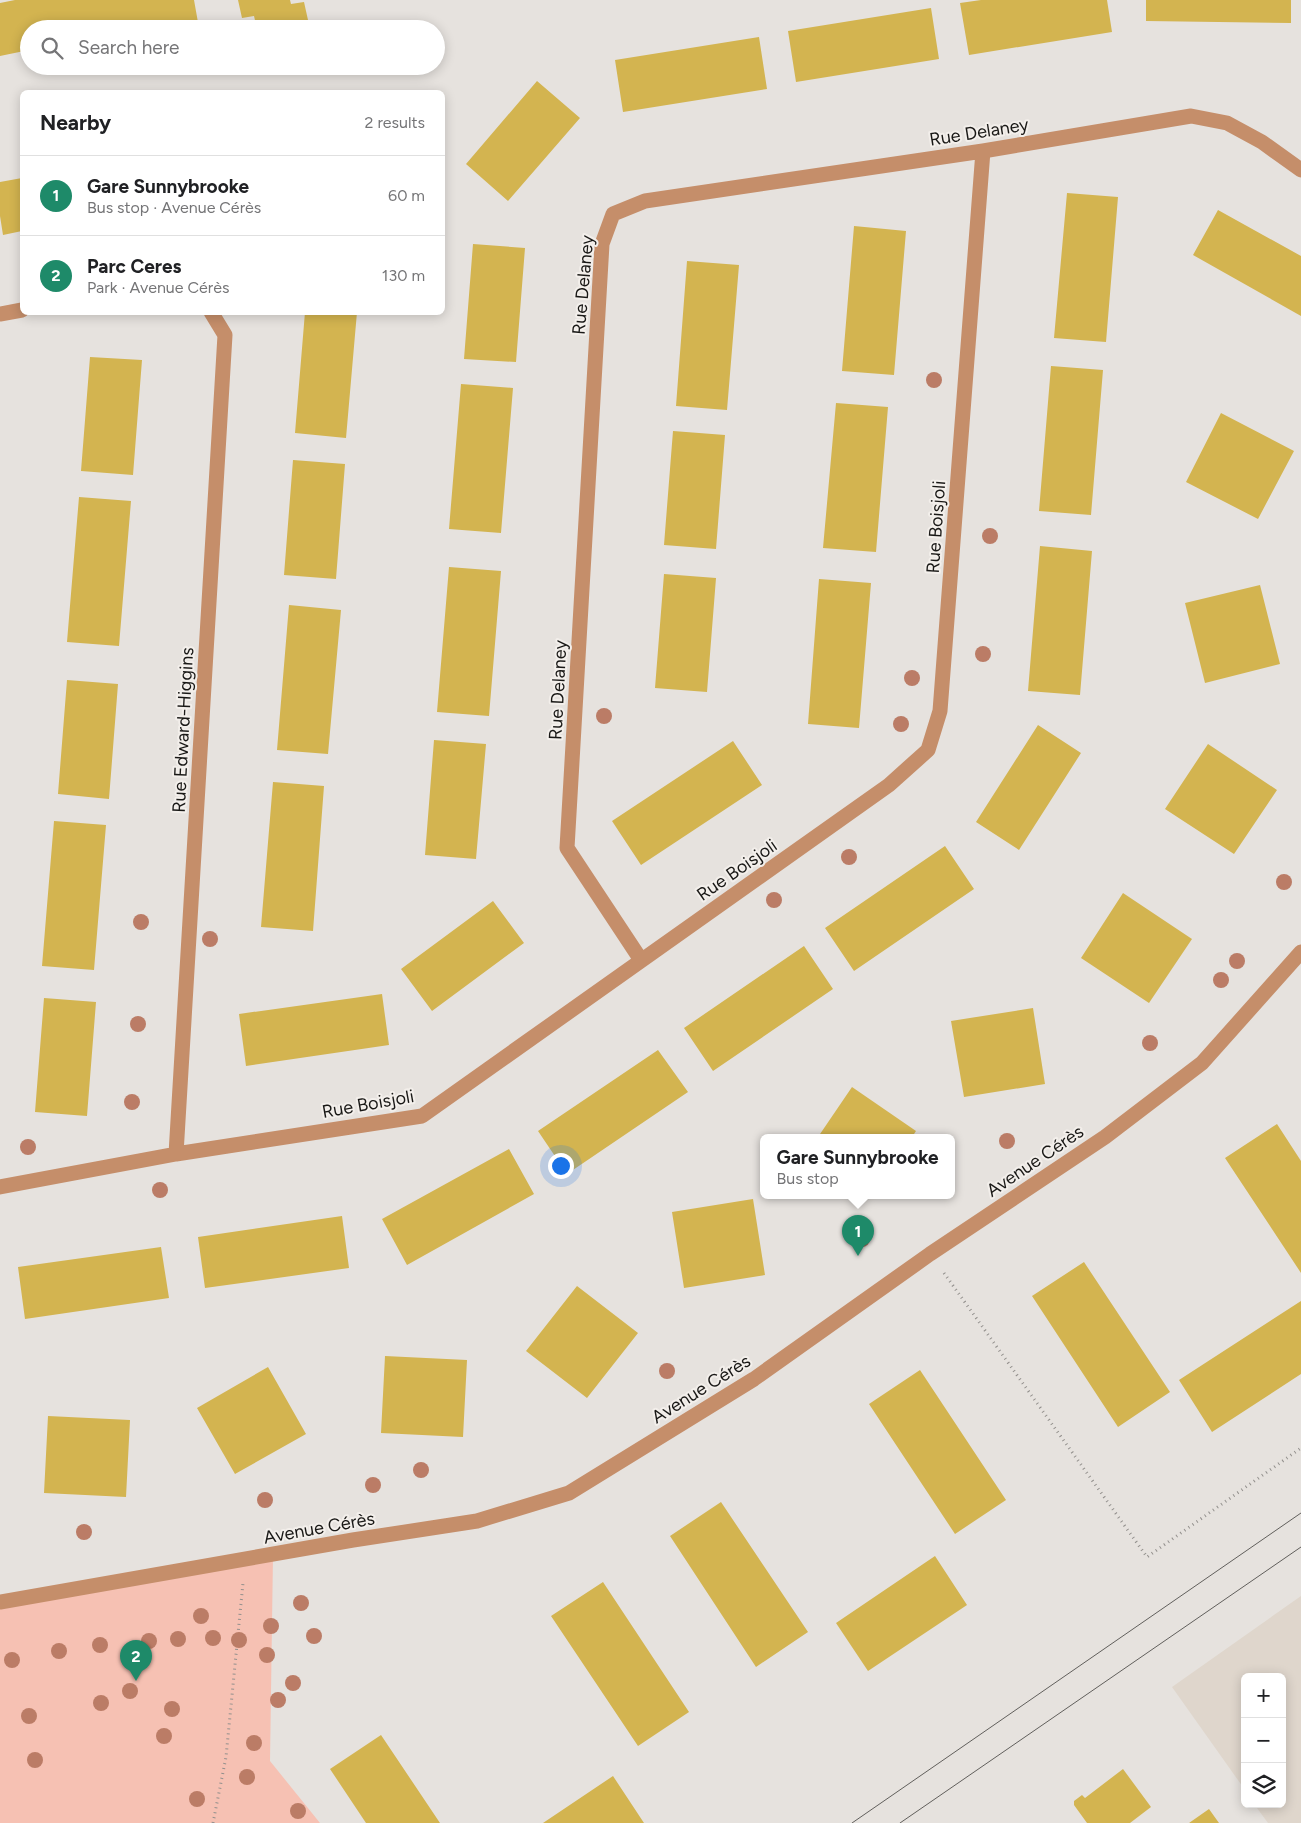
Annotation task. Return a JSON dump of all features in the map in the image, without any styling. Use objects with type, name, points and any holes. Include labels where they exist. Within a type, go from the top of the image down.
[{"type":"street","name":"Rue Delaney","points":[[642,960],[567,848],[602,244],[613,214],[644,201],[983,151],[1191,116],[1227,123],[1262,142],[1301,170]]},
{"type":"street","name":"Rue Boisjoli","points":[[0,1188],[176,1154],[422,1116],[889,786],[928,750],[940,711],[983,151]]},
{"type":"street","points":[[0,314],[20,310]]},
{"type":"street","name":"Rue Edward-Higgins","points":[[176,1154],[225,335],[213,315]]},
{"type":"street","name":"Avenue Cérès","points":[[0,1602],[477,1520],[568,1492],[754,1378],[930,1254],[1105,1137],[1202,1063],[1301,952]]},
{"type":"path","points":[[930,1254],[1147,1557],[1301,1448]]},
{"type":"path","points":[[213,1823],[226,1756],[245,1560]]},
{"type":"shaded area","points":[[273,1555],[270,1761],[320,1823],[0,1823],[0,1602]]},
{"type":"shaded area","points":[[1301,1596],[1301,1823],[1268,1823],[1257,1808],[1286,1808],[1286,1673],[1241,1673],[1241,1784],[1172,1687]]},
{"type":"building","points":[[15,0],[194,0],[198,20],[20,20],[20,52],[0,56],[0,3]]},
{"type":"building","points":[[238,0],[290,0],[291,4],[304,2],[308,20],[255,20],[254,16],[242,18]]},
{"type":"building","points":[[981,0],[1107,0],[1112,32],[969,55],[960,3]]},
{"type":"building","points":[[1146,0],[1291,0],[1291,23],[1146,21]]},
{"type":"building","points":[[931,8],[939,59],[796,82],[788,31]]},
{"type":"building","points":[[759,37],[767,89],[623,112],[615,60]]},
{"type":"building","points":[[537,81],[580,118],[508,201],[466,164]]},
{"type":"building","points":[[20,178],[20,231],[3,235],[0,216],[0,182]]},
{"type":"building","points":[[1067,193],[1118,197],[1106,342],[1054,338]]},
{"type":"building","points":[[1218,210],[1301,256],[1301,316],[1193,255]]},
{"type":"building","points":[[854,226],[906,231],[894,375],[842,371]]},
{"type":"building","points":[[473,244],[525,248],[516,362],[464,359]]},
{"type":"building","points":[[687,261],[739,265],[727,410],[676,406]]},
{"type":"building","points":[[305,315],[357,315],[346,438],[295,433]]},
{"type":"building","points":[[90,357],[142,360],[133,475],[81,471]]},
{"type":"building","points":[[1051,366],[1103,370],[1091,515],[1039,511]]},
{"type":"building","points":[[461,384],[513,388],[501,533],[449,529]]},
{"type":"building","points":[[836,403],[888,407],[876,552],[823,548]]},
{"type":"building","points":[[1221,413],[1294,451],[1258,519],[1186,482]]},
{"type":"building","points":[[673,431],[725,435],[716,549],[664,545]]},
{"type":"building","points":[[293,460],[345,464],[336,579],[284,575]]},
{"type":"building","points":[[79,497],[131,501],[119,646],[67,642]]},
{"type":"building","points":[[1040,546],[1092,551],[1080,695],[1028,691]]},
{"type":"building","points":[[449,567],[501,571],[489,716],[437,712]]},
{"type":"building","points":[[664,574],[716,578],[707,692],[655,688]]},
{"type":"building","points":[[819,579],[871,583],[859,728],[808,724]]},
{"type":"building","points":[[1260,585],[1280,664],[1205,683],[1185,603]]},
{"type":"building","points":[[289,605],[341,610],[328,754],[277,750]]},
{"type":"building","points":[[67,680],[118,684],[109,799],[58,794]]},
{"type":"building","points":[[1038,725],[1081,753],[1019,850],[976,822]]},
{"type":"building","points":[[434,740],[486,744],[476,859],[425,855]]},
{"type":"building","points":[[733,741],[762,785],[641,865],[612,821]]},
{"type":"building","points":[[1208,744],[1277,790],[1234,854],[1165,809]]},
{"type":"building","points":[[273,782],[324,786],[313,931],[261,927]]},
{"type":"building","points":[[54,821],[106,825],[94,970],[42,966]]},
{"type":"building","points":[[945,846],[974,889],[854,971],[825,928]]},
{"type":"building","points":[[1123,893],[1192,939],[1149,1003],[1081,958]]},
{"type":"building","points":[[493,901],[524,943],[432,1011],[401,969]]},
{"type":"building","points":[[804,946],[833,989],[713,1071],[684,1028]]},
{"type":"building","points":[[382,994],[389,1045],[246,1066],[239,1014]]},
{"type":"building","points":[[44,998],[96,1002],[87,1116],[35,1112]]},
{"type":"building","points":[[1033,1008],[1045,1084],[964,1097],[951,1021]]},
{"type":"building","points":[[658,1050],[688,1092],[567,1174],[538,1131]]},
{"type":"building","points":[[852,1087],[916,1131],[914,1134],[820,1134]]},
{"type":"building","points":[[1277,1124],[1301,1161],[1301,1273],[1225,1158]]},
{"type":"building","points":[[509,1149],[534,1194],[407,1265],[382,1219]]},
{"type":"building","points":[[753,1199],[765,1275],[684,1288],[672,1212]]},
{"type":"building","points":[[342,1216],[349,1268],[205,1288],[198,1237]]},
{"type":"building","points":[[161,1247],[169,1298],[25,1319],[18,1267]]},
{"type":"building","points":[[1084,1262],[1170,1392],[1118,1427],[1032,1296]]},
{"type":"building","points":[[577,1286],[638,1333],[587,1398],[526,1351]]},
{"type":"building","points":[[1301,1301],[1301,1374],[1212,1432],[1179,1380]]},
{"type":"building","points":[[385,1356],[467,1360],[463,1437],[381,1433]]},
{"type":"building","points":[[268,1367],[306,1434],[235,1474],[197,1408]]},
{"type":"building","points":[[920,1370],[1006,1500],[955,1534],[869,1404]]},
{"type":"building","points":[[48,1416],[130,1420],[126,1497],[44,1493]]},
{"type":"building","points":[[721,1502],[808,1632],[756,1667],[670,1536]]},
{"type":"building","points":[[935,1556],[967,1605],[868,1671],[836,1623]]},
{"type":"building","points":[[603,1582],[689,1712],[638,1746],[551,1616]]},
{"type":"building","points":[[381,1735],[440,1823],[366,1823],[330,1769]]},
{"type":"building","points":[[1123,1769],[1151,1807],[1130,1823],[1087,1823],[1074,1805],[1074,1801],[1082,1795],[1085,1798]]},
{"type":"building","points":[[613,1776],[644,1823],[543,1823]]},
{"type":"building","points":[[1209,1809],[1219,1823],[1189,1823]]},
{"type":"tram line","points":[[852,1823],[1301,1513]]},
{"type":"tram line","points":[[900,1823],[1301,1547]]},
{"type":"place","name":"Gare Sunnybrooke","points":[[858,1256]]},
{"type":"place","name":"Parc Ceres","points":[[136,1681]]}]
